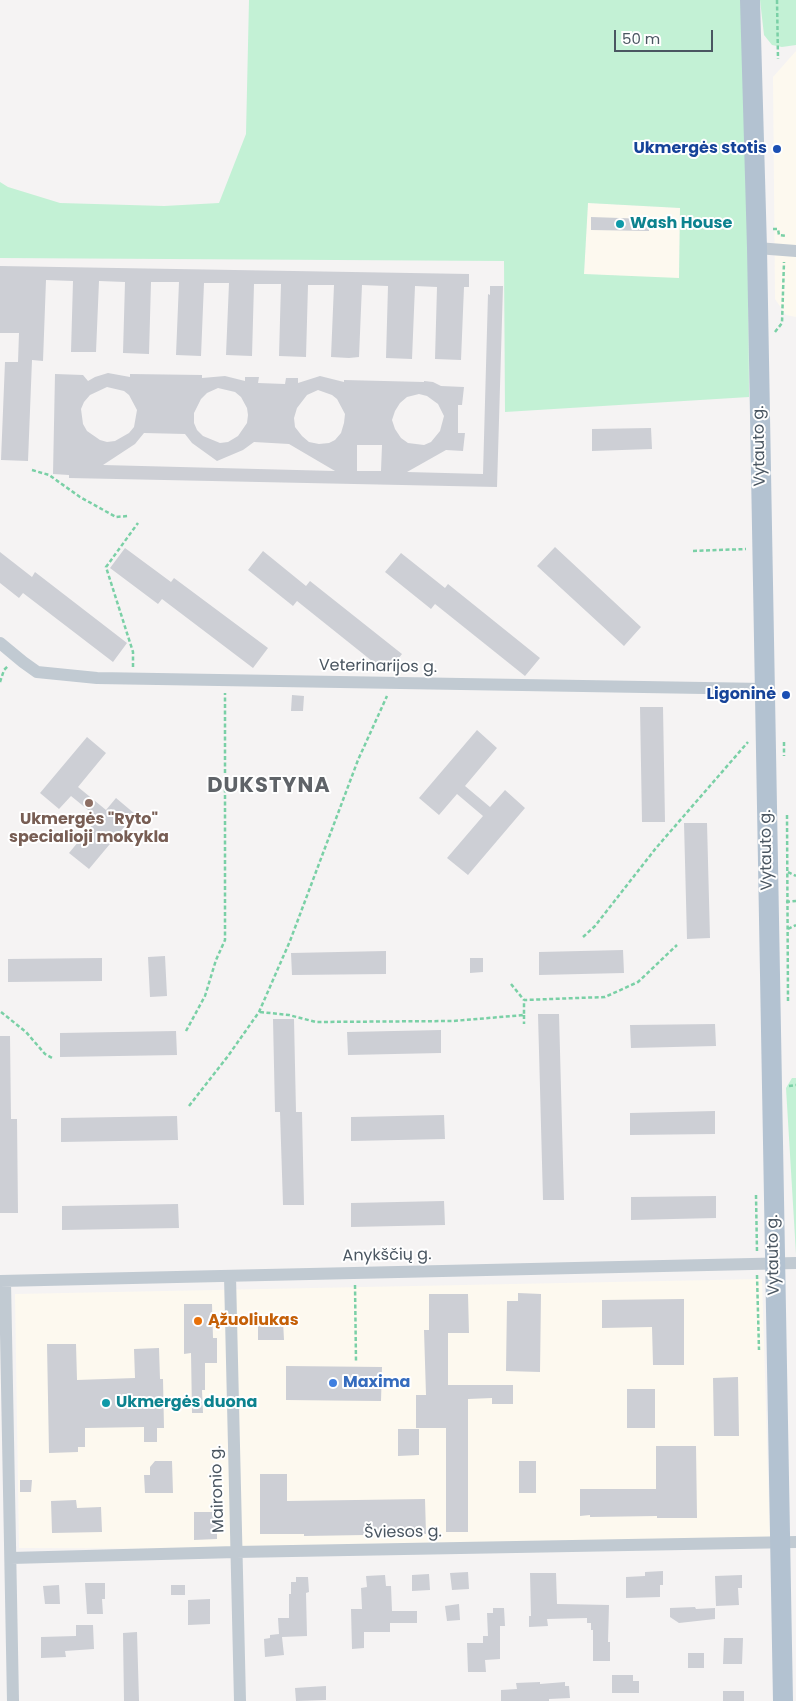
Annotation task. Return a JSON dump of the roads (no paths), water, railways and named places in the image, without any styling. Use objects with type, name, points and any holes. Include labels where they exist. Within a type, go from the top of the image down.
[{"type":"main road","name":"Vytauto g.","points":[[750,0],[757,248],[775,1264],[788,1542],[783,1701]]},
{"type":"street","points":[[757,248],[796,251]]},
{"type":"street","name":"Veterinarijos g.","points":[[0,643],[37,672],[97,678],[765,690]]},
{"type":"street","name":"Anykščių g.","points":[[3,1281],[796,1263]]},
{"type":"street","name":"Maironio g.","points":[[230,1276],[240,1701]]},
{"type":"street","points":[[3,1281],[13,1701]]},
{"type":"street","name":"Šviesos g.","points":[[11,1558],[788,1542]]},
{"type":"place","name":"Ukmergės stotis","points":[[777,149]]},
{"type":"place","name":"Wash House","points":[[620,224]]},
{"type":"place","name":"Ligoninė","points":[[786,695]]},
{"type":"place","name":"Ukmergės \"Ryto\" specialioji mokykla","points":[[89,803]]},
{"type":"place","name":"Ąžuoliukas","points":[[198,1321]]},
{"type":"place","name":"Maxima","points":[[333,1383]]},
{"type":"place","name":"Ukmergės duona","points":[[106,1403]]},
{"type":"district","name":"DUKSTYNA","points":[[269,787]]}]
